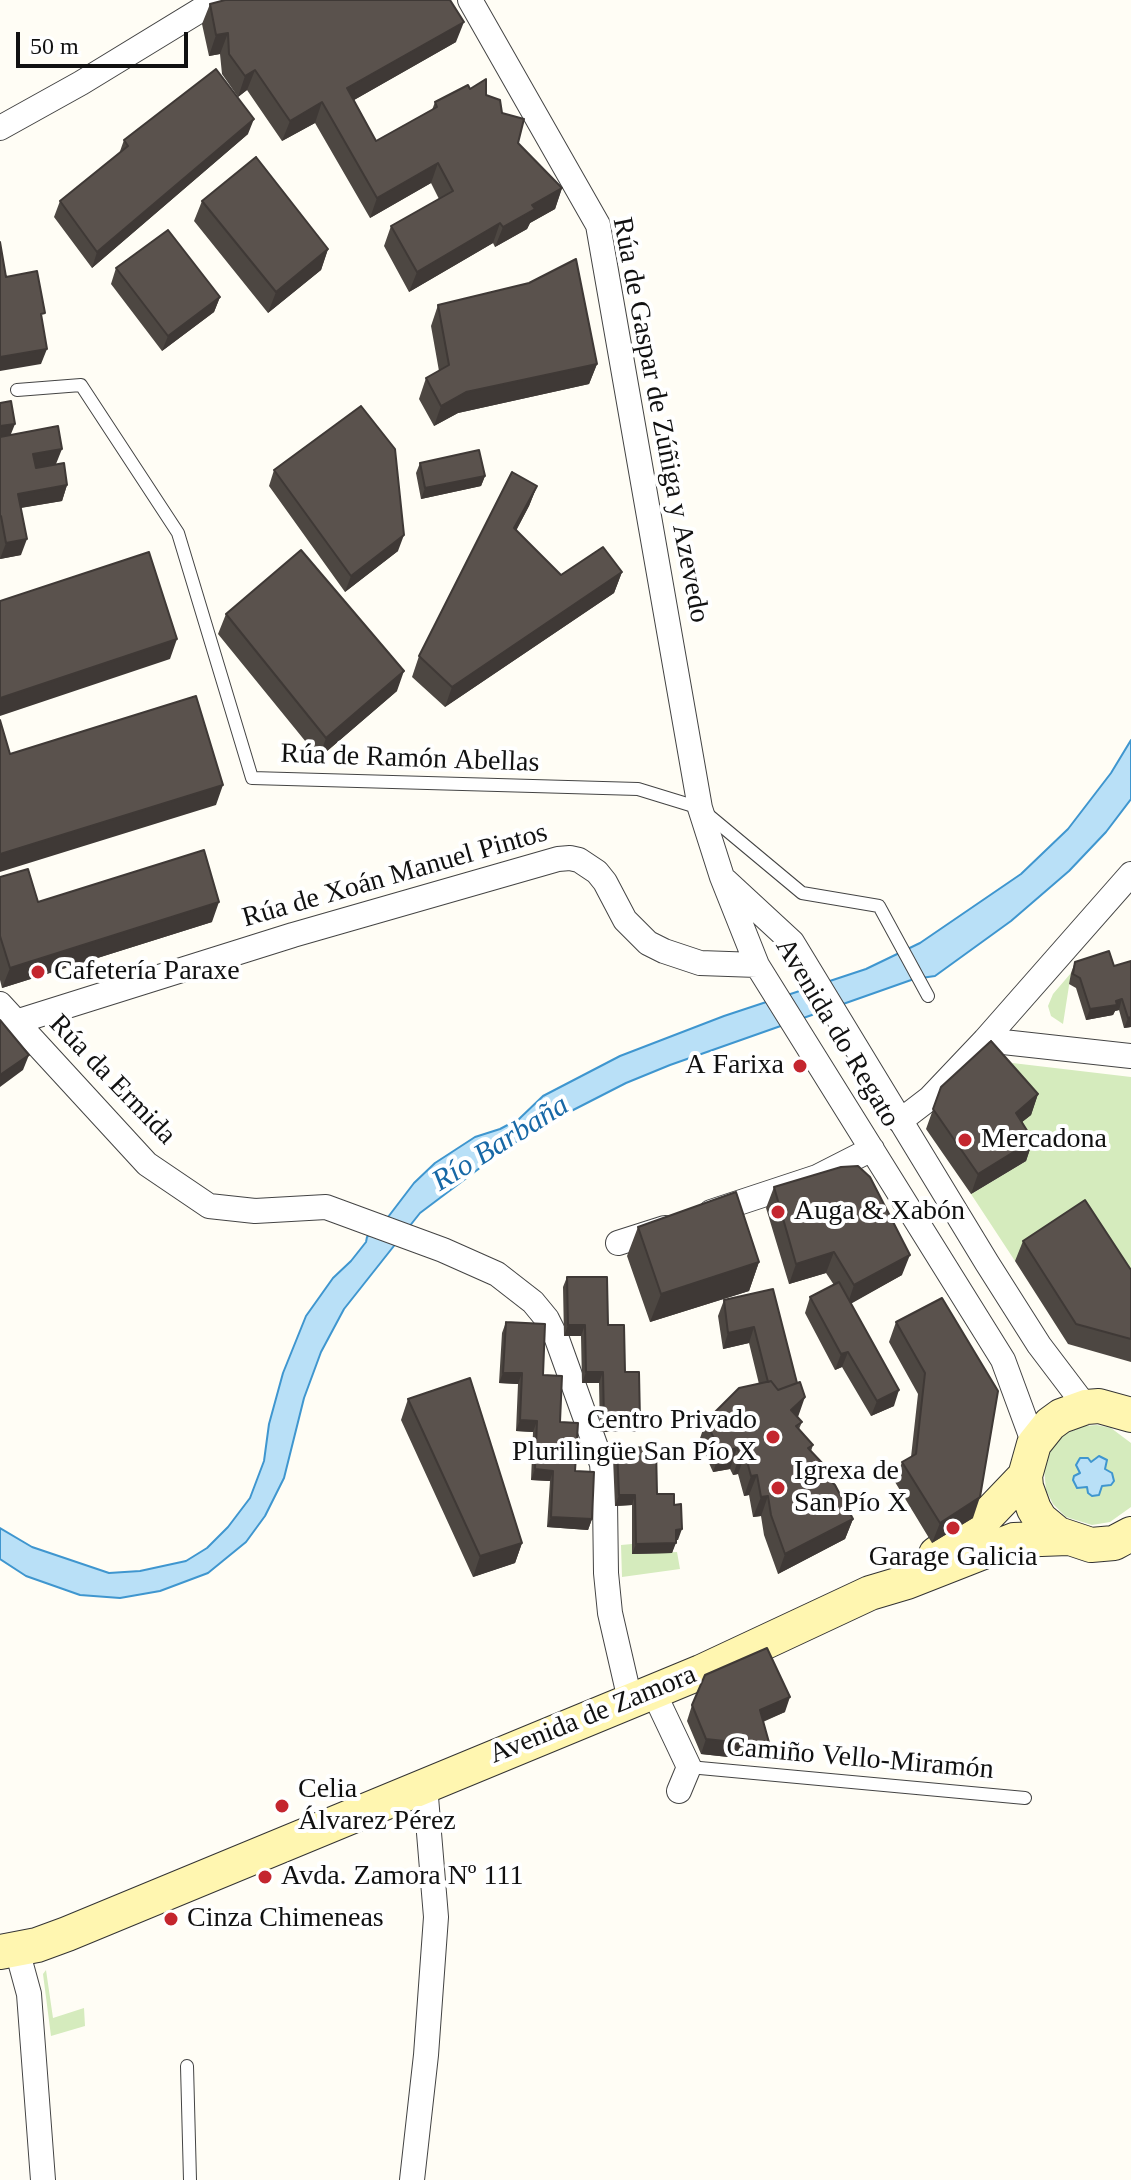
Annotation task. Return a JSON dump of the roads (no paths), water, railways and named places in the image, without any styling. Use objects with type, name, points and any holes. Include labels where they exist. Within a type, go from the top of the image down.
[{"type":"street","points":[[0,128],[217,0]]},
{"type":"street","name":"Rúa de Gaspar de Zúñiga y Azevedo","points":[[470,0],[598,225],[700,808],[722,877]]},
{"type":"street","name":"Rúa de Xoán Manuel Pintos","points":[[8,1013],[570,858],[597,872],[625,920],[648,943],[700,963],[757,965]]},
{"type":"street","points":[[900,1121],[930,1098],[985,1040],[1131,874]]},
{"type":"street","name":"Avenida do Regato","points":[[722,877],[792,942],[1039,1345],[1115,1407]]},
{"type":"street","name":"Avenida do Regato","points":[[722,877],[757,965],[1003,1360],[1030,1460]]},
{"type":"street","name":"Rúa da Ermida","points":[[8,1013],[147,1164],[209,1206],[255,1211],[326,1207],[443,1250],[497,1274],[533,1302],[557,1339],[602,1464],[608,1602],[613,1634],[642,1695]]},
{"type":"street","points":[[985,1040],[1131,1056]]},
{"type":"street","points":[[618,1243],[817,1177],[872,1149]]},
{"type":"street","name":"Avenida de Zamora","points":[[8,1951],[67,1934],[701,1672],[870,1593],[969,1533],[1030,1460],[1057,1419],[1115,1407]]},
{"type":"street","points":[[1030,1460],[1029,1499],[1040,1519],[1068,1538]]},
{"type":"street","name":"Avenida de Zamora","points":[[870,1593],[907,1582],[1014,1540],[1068,1538],[1103,1545],[1131,1534]]},
{"type":"street","points":[[642,1695],[689,1767],[679,1791]]},
{"type":"street","points":[[412,2180],[426,2055],[436,1917],[425,1785]]},
{"type":"street","points":[[8,1951],[29,1994],[43,2180]]},
{"type":"lane","name":"Rúa de Ramón Abellas","points":[[17,390],[81,385],[178,533],[252,778],[638,789],[700,808],[802,893],[879,906],[928,996]]},
{"type":"lane","name":"Camiño Vello-Miramón","points":[[689,1767],[1025,1798]]},
{"type":"lane","points":[[187,2066],[190,2180]]},
{"type":"water","name":"Río Barbaña","points":[[1131,740],[1131,799],[1106,832],[1069,871],[1011,921],[935,976],[914,979],[626,1083],[538,1128],[420,1213],[344,1309],[321,1352],[304,1398],[284,1478],[265,1516],[246,1542],[208,1573],[160,1591],[120,1598],[80,1595],[26,1576],[0,1559],[0,1528],[32,1547],[109,1573],[140,1571],[186,1561],[207,1548],[250,1498],[264,1461],[269,1424],[283,1373],[306,1316],[367,1237],[385,1221],[414,1183],[435,1163],[475,1137],[519,1119],[543,1096],[620,1056],[724,1016],[866,969],[920,943],[1021,874],[1068,829],[1111,773]]},
{"type":"water","points":[[1099,1456],[1107,1460],[1105,1469],[1112,1473],[1114,1481],[1111,1485],[1102,1486],[1099,1495],[1092,1496],[1087,1487],[1077,1488],[1073,1480],[1080,1473],[1076,1465],[1080,1458],[1088,1458],[1091,1462]]},
{"type":"place","name":"Cafetería Paraxe","points":[[38,972]]},
{"type":"place","name":"A Farixa","points":[[800,1066]]},
{"type":"place","name":"Mercadona","points":[[965,1140]]},
{"type":"place","name":"Auga & Xabón","points":[[778,1212]]},
{"type":"place","name":"Centro Privado Plurilingüe San Pío X","points":[[773,1437]]},
{"type":"place","name":"Igrexa de San Pío X","points":[[778,1488]]},
{"type":"place","name":"Garage Galicia","points":[[953,1528]]},
{"type":"place","name":"Celia Álvarez Pérez","points":[[282,1806]]},
{"type":"place","name":"Avda. Zamora Nº 111","points":[[265,1877]]},
{"type":"place","name":"Cinza Chimeneas","points":[[171,1919]]}]
